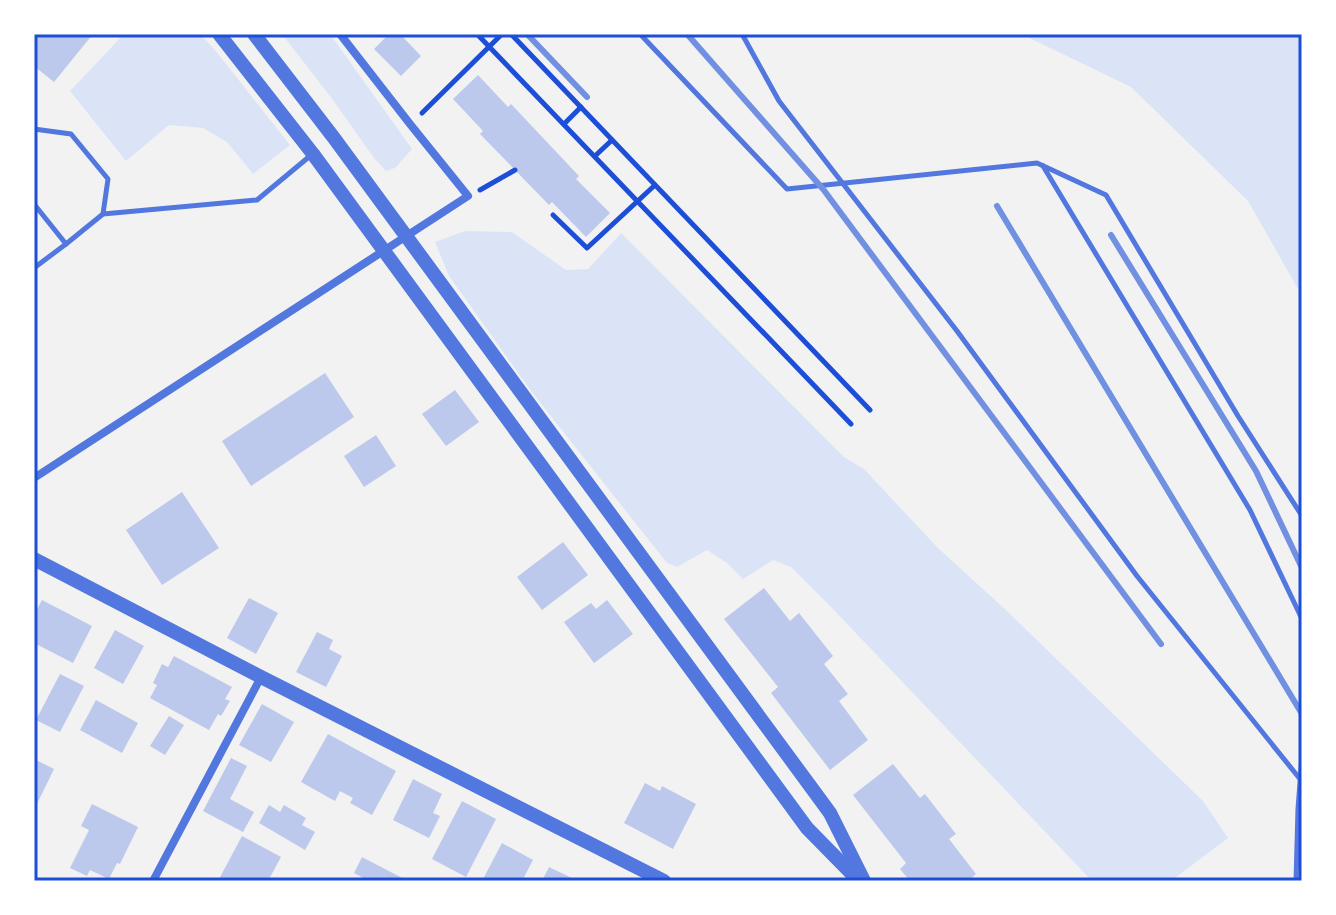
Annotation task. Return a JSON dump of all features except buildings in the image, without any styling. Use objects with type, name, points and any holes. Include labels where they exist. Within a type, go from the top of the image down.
[{"type":"street","points":[[219,34],[313,154],[807,828],[861,881]]},
{"type":"street","points":[[254,34],[343,149],[830,813],[861,881]]},
{"type":"street","points":[[34,478],[468,196],[340,34]]},
{"type":"street","points":[[34,559],[664,881]]},
{"type":"street","points":[[153,881],[261,677]]},
{"type":"lane","points":[[640,34],[787,189],[1037,163],[1106,195],[1238,416],[1302,516]]},
{"type":"lane","points":[[742,34],[779,101],[957,331],[1137,576],[1300,779]]},
{"type":"lane","points":[[34,129],[71,134],[108,179],[103,214]]},
{"type":"lane","points":[[34,268],[103,214],[257,200],[313,154]]},
{"type":"lane","points":[[1043,166],[1250,510],[1302,619]]},
{"type":"lane","points":[[34,204],[66,244]]},
{"type":"lane","points":[[1296,881],[1302,756]]},
{"type":"path","points":[[477,34],[851,424]]},
{"type":"path","points":[[410,124],[502,34]]},
{"type":"path","points":[[511,34],[870,410]]},
{"type":"path","points":[[564,124],[581,107]]},
{"type":"path","points":[[595,156],[612,140]]},
{"type":"path","points":[[468,196],[515,170]]},
{"type":"path","points":[[553,215],[587,248],[655,185]]},
{"type":"shaded area","points":[[124,34],[200,34],[290,145],[253,174],[227,142],[203,128],[169,125],[126,161],[70,91]]},
{"type":"shaded area","points":[[282,34],[330,34],[412,149],[395,168],[386,171],[374,158]]},
{"type":"shaded area","points":[[1021,34],[1302,34],[1302,296],[1248,201],[1131,87]]},
{"type":"shaded area","points":[[465,231],[512,232],[566,270],[588,269],[621,233],[844,457],[864,469],[937,547],[1203,801],[1228,838],[1171,881],[1092,881],[791,567],[773,560],[743,579],[727,563],[707,550],[677,567],[667,563],[531,391],[449,276],[435,242]]},
{"type":"railway","points":[[527,34],[587,97]]},
{"type":"railway","points":[[687,34],[823,189],[1161,644]]},
{"type":"railway","points":[[997,206],[1302,714]]},
{"type":"railway","points":[[1111,235],[1256,471],[1302,568]]}]
